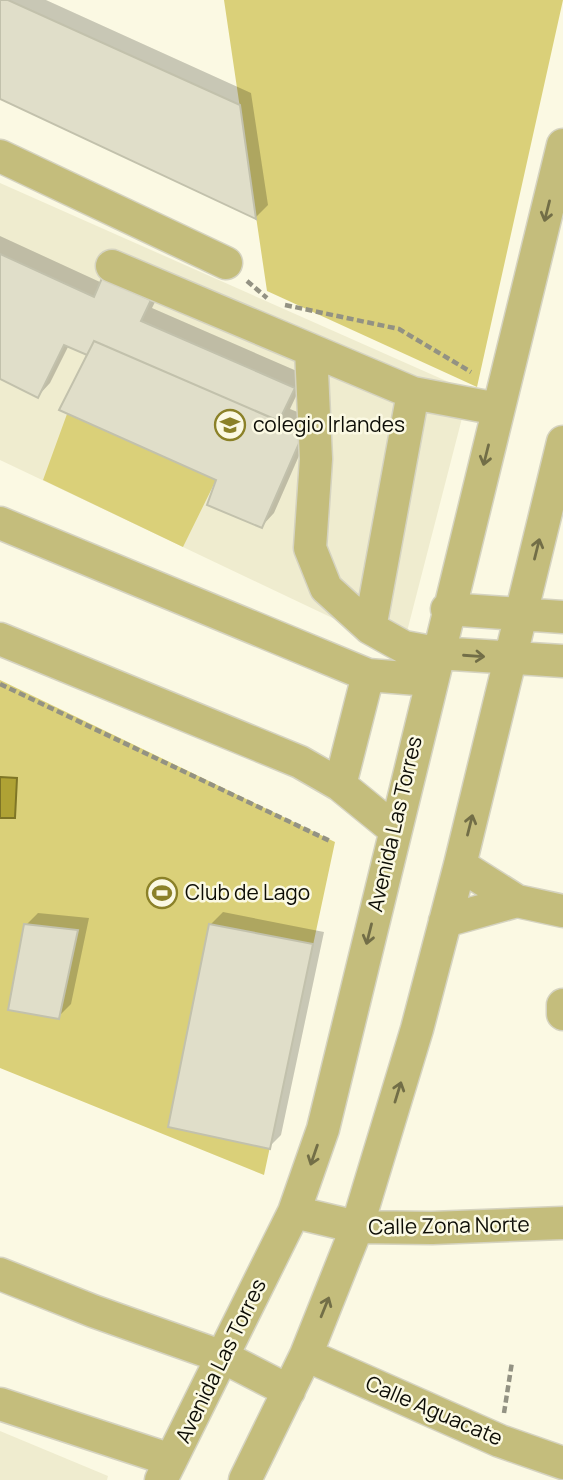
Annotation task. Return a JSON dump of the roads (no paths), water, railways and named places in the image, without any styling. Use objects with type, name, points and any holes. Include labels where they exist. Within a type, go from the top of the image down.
[{"type":"street","name":"Avenida Las Torres","points":[[166,1470],[294,1212],[323,1129],[447,609],[563,145]]},
{"type":"street","points":[[0,156],[226,263]]},
{"type":"street","points":[[112,266],[413,393],[500,399]]},
{"type":"street","points":[[311,351],[316,459],[310,548],[327,588],[370,628],[433,667]]},
{"type":"street","points":[[370,628],[413,393]]},
{"type":"street","points":[[245,1480],[306,1355],[357,1227],[417,1029],[460,865],[563,442]]},
{"type":"street","points":[[0,523],[369,675],[511,658],[563,661]]},
{"type":"street","points":[[447,609],[563,617]]},
{"type":"street","points":[[0,639],[300,762],[340,785],[394,829]]},
{"type":"street","points":[[340,785],[369,675]]},
{"type":"street","points":[[460,865],[517,901],[563,911]]},
{"type":"street","points":[[445,921],[517,901]]},
{"type":"street","points":[[563,1005],[563,1014]]},
{"type":"street","name":"Calle Zona Norte","points":[[294,1212],[357,1227],[432,1228],[563,1223]]},
{"type":"street","points":[[0,1274],[93,1311],[223,1357],[289,1391]]},
{"type":"street","name":"Calle Aguacate","points":[[306,1355],[500,1441],[563,1463]]},
{"type":"street","points":[[0,1404],[166,1470]]},
{"type":"place","name":"colegio Irlandes","points":[[230,425]]},
{"type":"place","name":"Club de Lago","points":[[162,893]]}]
